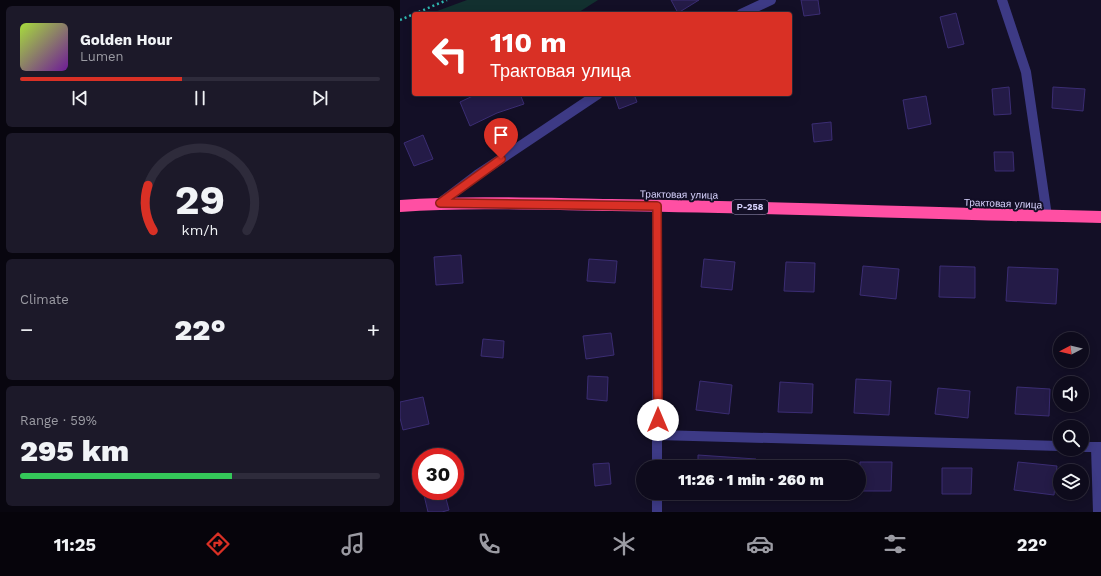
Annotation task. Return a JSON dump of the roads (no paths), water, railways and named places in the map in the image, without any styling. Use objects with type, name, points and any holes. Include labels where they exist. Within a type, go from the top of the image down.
[{"type":"highway","name":"Трактовая улица","points":[[400,206],[440,203],[657,206],[1101,217]]},
{"type":"street","points":[[745,12],[771,0]]},
{"type":"street","points":[[1002,0],[1026,72],[1047,216]]},
{"type":"street","points":[[440,203],[477,175],[595,96]]},
{"type":"street","points":[[657,206],[657,460]]},
{"type":"street","points":[[658,435],[1053,446]]},
{"type":"street","points":[[1098,447],[1098,512]]},
{"type":"street","points":[[657,500],[657,512]]}]
